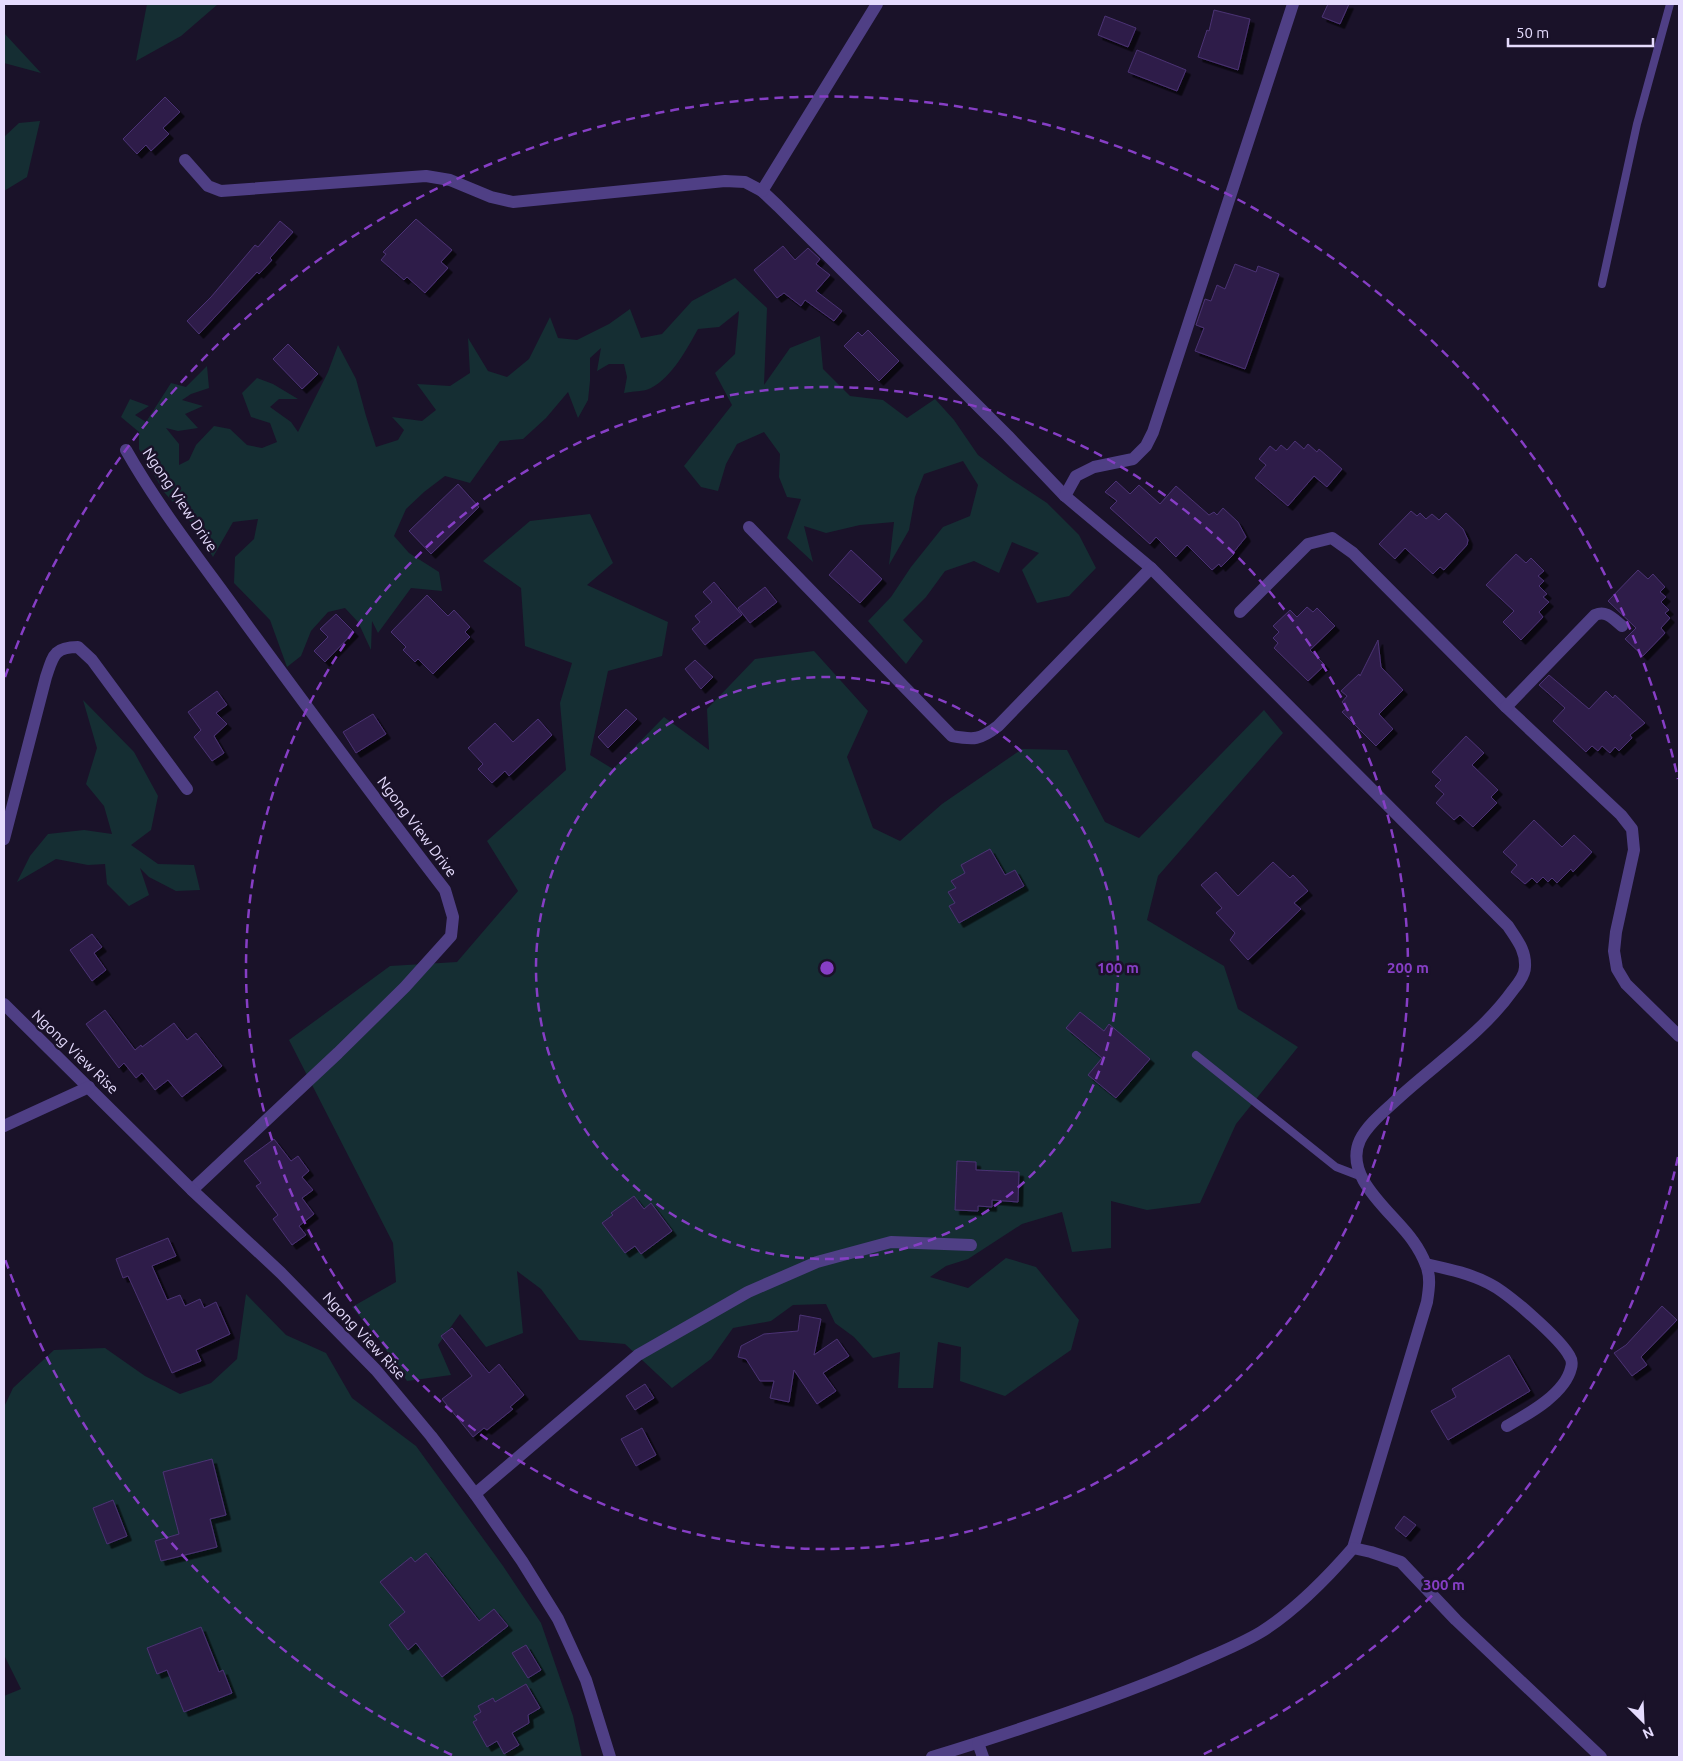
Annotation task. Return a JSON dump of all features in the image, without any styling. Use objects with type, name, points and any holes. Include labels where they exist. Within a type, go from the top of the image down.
[{"type":"street","points":[[762,191],[877,4]]},
{"type":"street","points":[[1065,496],[1076,476],[1094,467],[1133,459],[1146,446],[1153,432],[1293,4]]},
{"type":"street","points":[[185,160],[208,186],[221,191],[426,176],[450,180],[491,198],[513,202],[725,181],[745,182],[762,191],[867,294],[1065,496],[1151,568],[1508,926],[1524,950],[1525,969],[1517,985],[1501,1008],[1374,1121],[1360,1140],[1355,1156],[1362,1176],[1376,1199],[1413,1242],[1426,1264],[1430,1278],[1427,1302],[1353,1548],[1328,1577],[1299,1603],[1261,1632],[1221,1652],[1153,1681],[1056,1717],[932,1757]]},
{"type":"street","name":"Ngong View Drive","points":[[126,450],[143,479],[342,755],[446,890],[453,917],[451,936],[405,987],[338,1053],[192,1190]]},
{"type":"street","points":[[749,527],[952,736],[971,740],[986,736],[998,726],[1151,568]]},
{"type":"street","points":[[1240,612],[1308,544],[1332,538],[1353,553],[1506,707],[1621,814],[1632,829],[1634,850],[1616,932],[1614,951],[1617,969],[1626,984],[1679,1036]]},
{"type":"street","points":[[1506,707],[1595,615],[1602,612],[1607,614],[1622,626]]},
{"type":"street","points":[[4,839],[46,678],[54,656],[65,647],[78,648],[92,660],[187,789]]},
{"type":"street","name":"Ngong View Rise","points":[[4,1004],[192,1190],[281,1273],[376,1370],[432,1436],[522,1562],[558,1619],[586,1680],[610,1757]]},
{"type":"street","points":[[4,1126],[89,1087]]},
{"type":"street","points":[[475,1494],[638,1355],[748,1292],[817,1262],[891,1242],[971,1245]]},
{"type":"street","points":[[1426,1264],[1470,1274],[1491,1284],[1514,1300],[1561,1344],[1572,1359],[1572,1367],[1567,1379],[1541,1406],[1507,1426]]},
{"type":"street","points":[[1353,1548],[1401,1562],[1456,1620],[1601,1757]]},
{"type":"street","points":[[978,1743],[983,1757]]},
{"type":"lane","points":[[1602,284],[1637,124],[1670,4]]},
{"type":"lane","points":[[1196,1055],[1336,1167],[1362,1176]]},
{"type":"green space","points":[[147,4],[218,4],[181,36],[136,61]]},
{"type":"green space","points":[[4,33],[41,73],[4,63]]},
{"type":"green space","points":[[40,121],[27,177],[4,191],[4,137],[19,123]]},
{"type":"green space","points":[[735,278],[767,308],[764,385],[790,348],[820,336],[823,369],[850,396],[883,400],[907,418],[935,399],[954,420],[978,455],[1047,503],[1079,535],[1096,568],[1069,596],[1037,603],[1022,570],[1039,553],[1012,542],[999,573],[974,561],[945,571],[926,597],[903,620],[923,641],[906,664],[868,621],[891,597],[911,567],[943,527],[970,516],[978,485],[963,461],[924,474],[915,497],[909,530],[889,565],[894,522],[860,525],[826,533],[804,526],[813,562],[787,538],[801,499],[787,497],[779,477],[780,454],[764,432],[737,444],[726,464],[718,491],[701,487],[684,466],[732,405],[715,373],[735,354],[739,311],[719,327],[698,329],[684,354],[666,377],[645,390],[624,393],[627,377],[624,364],[609,364],[597,371],[601,348],[590,358],[588,400],[578,418],[568,392],[546,418],[523,439],[500,441],[470,483],[445,476],[406,509],[394,536],[409,553],[439,572],[442,591],[411,588],[378,633],[372,621],[371,650],[358,622],[345,608],[328,612],[311,631],[301,656],[287,667],[270,620],[234,583],[235,557],[254,539],[258,519],[233,522],[213,557],[189,520],[164,492],[139,449],[139,432],[121,417],[130,399],[149,406],[135,415],[146,422],[171,383],[186,387],[207,366],[209,388],[191,394],[182,400],[203,406],[185,414],[198,428],[178,431],[166,428],[179,444],[179,465],[189,460],[196,445],[214,426],[230,429],[247,445],[262,448],[277,442],[270,423],[251,417],[242,393],[257,378],[273,384],[298,399],[279,399],[270,407],[291,422],[298,432],[328,372],[338,345],[356,379],[376,447],[398,440],[404,430],[392,417],[422,421],[436,410],[417,384],[450,386],[470,373],[468,338],[488,371],[507,377],[529,359],[550,317],[558,338],[577,340],[609,324],[630,309],[641,338],[662,334],[692,301]]},
{"type":"green space","points":[[590,514],[613,563],[587,585],[668,622],[662,656],[608,671],[590,755],[613,769],[664,717],[709,750],[707,709],[755,659],[814,651],[868,711],[847,757],[873,828],[900,841],[942,804],[1022,749],[1067,750],[1105,822],[1139,838],[1264,710],[1283,733],[1158,876],[1147,920],[1224,966],[1238,1009],[1298,1047],[1236,1124],[1200,1203],[1147,1210],[1111,1201],[1111,1248],[1072,1252],[1062,1212],[1022,1224],[968,1259],[946,1266],[930,1277],[968,1288],[1006,1258],[1036,1267],[1079,1320],[1071,1350],[1005,1396],[960,1381],[961,1347],[938,1342],[933,1388],[898,1388],[900,1352],[873,1358],[854,1337],[835,1323],[826,1304],[793,1305],[771,1321],[733,1328],[711,1359],[672,1388],[625,1344],[579,1340],[541,1289],[517,1271],[523,1333],[486,1347],[460,1314],[438,1345],[451,1375],[407,1381],[380,1341],[352,1307],[396,1282],[393,1243],[289,1040],[390,966],[457,962],[518,891],[487,841],[566,770],[560,703],[572,663],[525,646],[521,588],[483,561],[530,521]]},
{"type":"green space","points":[[83,700],[134,752],[158,796],[151,830],[131,845],[158,864],[194,865],[200,890],[176,891],[149,877],[140,868],[149,895],[129,906],[107,884],[105,864],[88,865],[56,859],[17,882],[30,856],[48,834],[84,830],[112,834],[104,806],[86,784],[97,748]]},
{"type":"green space","points":[[246,1294],[286,1335],[326,1353],[352,1398],[416,1446],[503,1566],[541,1623],[573,1716],[582,1757],[4,1757],[4,1696],[21,1689],[4,1655],[4,1407],[13,1388],[54,1350],[105,1348],[145,1376],[180,1394],[211,1383],[237,1359]]},
{"type":"building","points":[[1328,4],[1349,4],[1340,24],[1322,17]]},
{"type":"building","points":[[1214,10],[1250,19],[1238,70],[1198,57],[1207,30],[1209,31]]},
{"type":"building","points":[[1105,16],[1136,28],[1128,47],[1098,35]]},
{"type":"building","points":[[1137,50],[1186,70],[1177,91],[1128,72]]},
{"type":"building","points":[[165,97],[180,112],[163,128],[169,134],[151,151],[146,145],[137,154],[123,139]]},
{"type":"building","points":[[416,219],[452,250],[441,262],[448,268],[425,293],[407,277],[404,280],[381,260],[386,254],[383,252]]},
{"type":"building","points":[[280,221],[293,232],[270,258],[272,260],[259,274],[257,272],[199,334],[187,321],[211,297],[255,245],[258,247]]},
{"type":"building","points":[[783,246],[795,260],[808,248],[820,259],[816,264],[830,275],[816,291],[842,311],[834,321],[805,300],[801,306],[784,293],[777,298],[754,270]]},
{"type":"building","points":[[1235,264],[1256,272],[1258,266],[1279,274],[1245,369],[1195,351],[1204,328],[1196,325],[1205,299],[1211,301],[1217,285],[1225,289]]},
{"type":"building","points":[[868,330],[899,361],[879,381],[844,346],[858,332],[862,336]]},
{"type":"building","points":[[288,344],[318,374],[302,389],[273,359]]},
{"type":"building","points":[[1295,441],[1304,449],[1308,444],[1317,452],[1319,449],[1342,469],[1327,487],[1314,476],[1288,506],[1255,478],[1266,465],[1259,459],[1270,446],[1276,451],[1281,445],[1287,450]]},
{"type":"building","points":[[1116,481],[1130,494],[1139,485],[1160,504],[1176,486],[1209,515],[1214,512],[1217,515],[1223,508],[1238,522],[1246,537],[1234,554],[1221,567],[1219,564],[1212,570],[1187,545],[1176,557],[1156,537],[1150,544],[1110,508],[1117,501],[1105,492]]},
{"type":"building","points":[[458,484],[479,507],[431,554],[409,531]]},
{"type":"building","points":[[1411,511],[1417,516],[1420,513],[1426,519],[1432,514],[1439,520],[1446,513],[1463,529],[1468,540],[1467,545],[1444,570],[1440,567],[1433,574],[1405,548],[1395,559],[1379,544]]},
{"type":"building","points":[[851,550],[882,579],[860,603],[829,575]]},
{"type":"building","points":[[1516,554],[1526,563],[1531,558],[1544,571],[1538,576],[1544,581],[1539,586],[1547,594],[1543,597],[1549,602],[1539,612],[1543,617],[1521,640],[1503,622],[1514,611],[1486,585]]},
{"type":"building","points":[[1638,570],[1648,579],[1653,574],[1665,587],[1660,592],[1666,597],[1661,602],[1669,610],[1665,613],[1670,618],[1661,628],[1665,633],[1643,656],[1625,639],[1636,628],[1608,601]]},
{"type":"building","points":[[714,582],[742,615],[705,645],[692,629],[700,622],[695,616],[712,602],[703,592]]},
{"type":"building","points":[[765,587],[777,602],[750,623],[738,608]]},
{"type":"building","points":[[427,595],[448,616],[454,610],[470,627],[465,632],[470,637],[433,674],[418,659],[415,662],[403,650],[406,647],[391,632]]},
{"type":"building","points":[[1307,607],[1313,612],[1317,608],[1335,626],[1310,650],[1325,665],[1308,681],[1274,648],[1278,643],[1273,638],[1279,632],[1273,626],[1290,610],[1297,617]]},
{"type":"building","points":[[336,614],[354,632],[325,662],[314,651],[328,637],[320,629]]},
{"type":"building","points":[[1378,640],[1381,667],[1403,690],[1379,714],[1393,729],[1376,746],[1342,712],[1347,708],[1342,702],[1347,696],[1341,691],[1359,674],[1360,676]]},
{"type":"building","points":[[695,660],[713,677],[701,689],[685,669]]},
{"type":"building","points":[[1549,675],[1589,709],[1606,691],[1613,698],[1615,695],[1645,723],[1630,735],[1632,738],[1619,751],[1615,747],[1610,753],[1602,746],[1598,751],[1592,746],[1586,752],[1553,721],[1565,708],[1539,685]]},
{"type":"building","points":[[217,691],[227,705],[216,713],[227,724],[214,736],[224,753],[212,761],[194,737],[201,730],[188,712]]},
{"type":"building","points":[[626,709],[637,719],[608,748],[598,737]]},
{"type":"building","points":[[373,714],[386,734],[356,753],[343,732]]},
{"type":"building","points":[[538,719],[552,735],[509,776],[505,771],[492,783],[478,769],[483,764],[468,748],[495,723],[513,742]]},
{"type":"building","points":[[1466,736],[1484,753],[1472,765],[1498,790],[1491,797],[1497,803],[1473,827],[1460,815],[1454,820],[1436,803],[1444,794],[1435,786],[1441,780],[1432,772]]},
{"type":"building","points":[[1534,820],[1562,847],[1574,835],[1592,852],[1573,872],[1571,869],[1557,883],[1552,878],[1548,882],[1543,877],[1537,883],[1532,878],[1525,884],[1511,872],[1517,865],[1503,852]]},
{"type":"building","points":[[990,849],[1005,875],[1015,870],[1024,886],[959,923],[949,906],[955,903],[948,892],[956,888],[951,881],[965,873],[961,865]]},
{"type":"building","points":[[1273,862],[1290,878],[1293,875],[1308,891],[1294,903],[1301,909],[1248,960],[1230,940],[1235,933],[1216,913],[1222,908],[1201,885],[1216,872],[1238,896]]},
{"type":"building","points":[[92,934],[102,947],[94,953],[106,970],[92,981],[70,950]]},
{"type":"building","points":[[105,1010],[135,1050],[141,1045],[142,1047],[174,1023],[187,1040],[196,1033],[222,1066],[182,1097],[168,1080],[155,1090],[142,1073],[136,1078],[124,1063],[119,1068],[86,1024]]},
{"type":"building","points":[[1080,1012],[1104,1031],[1109,1024],[1150,1059],[1116,1098],[1088,1075],[1102,1058],[1066,1028]]},
{"type":"building","points":[[274,1139],[291,1161],[298,1156],[309,1171],[302,1177],[313,1190],[302,1198],[314,1214],[299,1226],[306,1235],[292,1245],[273,1219],[278,1215],[256,1186],[261,1183],[244,1161]]},
{"type":"building","points":[[957,1161],[976,1162],[976,1170],[1019,1172],[1018,1202],[992,1200],[992,1207],[978,1206],[978,1211],[955,1210]]},
{"type":"building","points":[[634,1196],[644,1209],[651,1203],[672,1231],[641,1254],[635,1246],[625,1253],[602,1223],[613,1215],[611,1213]]},
{"type":"building","points":[[168,1238],[176,1256],[152,1266],[167,1300],[180,1295],[185,1306],[200,1299],[204,1308],[216,1302],[230,1334],[196,1350],[201,1361],[172,1373],[128,1276],[123,1278],[116,1259]]},
{"type":"building","points":[[1662,1306],[1677,1320],[1641,1357],[1647,1365],[1632,1376],[1614,1353],[1626,1345]]},
{"type":"building","points":[[800,1315],[821,1319],[814,1355],[837,1339],[849,1356],[823,1373],[836,1391],[817,1404],[794,1370],[789,1402],[770,1398],[774,1381],[760,1381],[746,1359],[738,1357],[741,1346],[764,1334],[798,1331]]},
{"type":"building","points":[[452,1328],[489,1373],[499,1364],[524,1395],[510,1407],[513,1409],[487,1430],[484,1428],[473,1437],[442,1399],[472,1376],[441,1336]]},
{"type":"building","points":[[1509,1355],[1530,1391],[1448,1440],[1431,1411],[1456,1397],[1452,1389]]},
{"type":"building","points":[[645,1384],[654,1398],[635,1410],[626,1396]]},
{"type":"building","points":[[642,1428],[656,1455],[636,1466],[621,1439]]},
{"type":"building","points":[[212,1459],[226,1515],[210,1519],[217,1547],[161,1561],[155,1541],[179,1534],[163,1472]]},
{"type":"building","points":[[113,1500],[127,1536],[107,1544],[93,1508]]},
{"type":"building","points":[[1404,1516],[1416,1525],[1406,1537],[1395,1528]]},
{"type":"building","points":[[426,1553],[479,1621],[494,1609],[508,1626],[442,1677],[416,1643],[408,1650],[389,1625],[405,1612],[380,1582],[411,1557],[415,1562]]},
{"type":"building","points":[[201,1627],[219,1672],[223,1670],[232,1693],[184,1712],[167,1670],[157,1674],[147,1648]]},
{"type":"building","points":[[526,1645],[541,1670],[528,1678],[512,1653]]},
{"type":"building","points":[[526,1684],[540,1708],[528,1715],[529,1723],[512,1733],[519,1745],[504,1754],[497,1741],[487,1747],[473,1722],[477,1720],[474,1716],[481,1712],[478,1706],[493,1698],[495,1702]]}]
